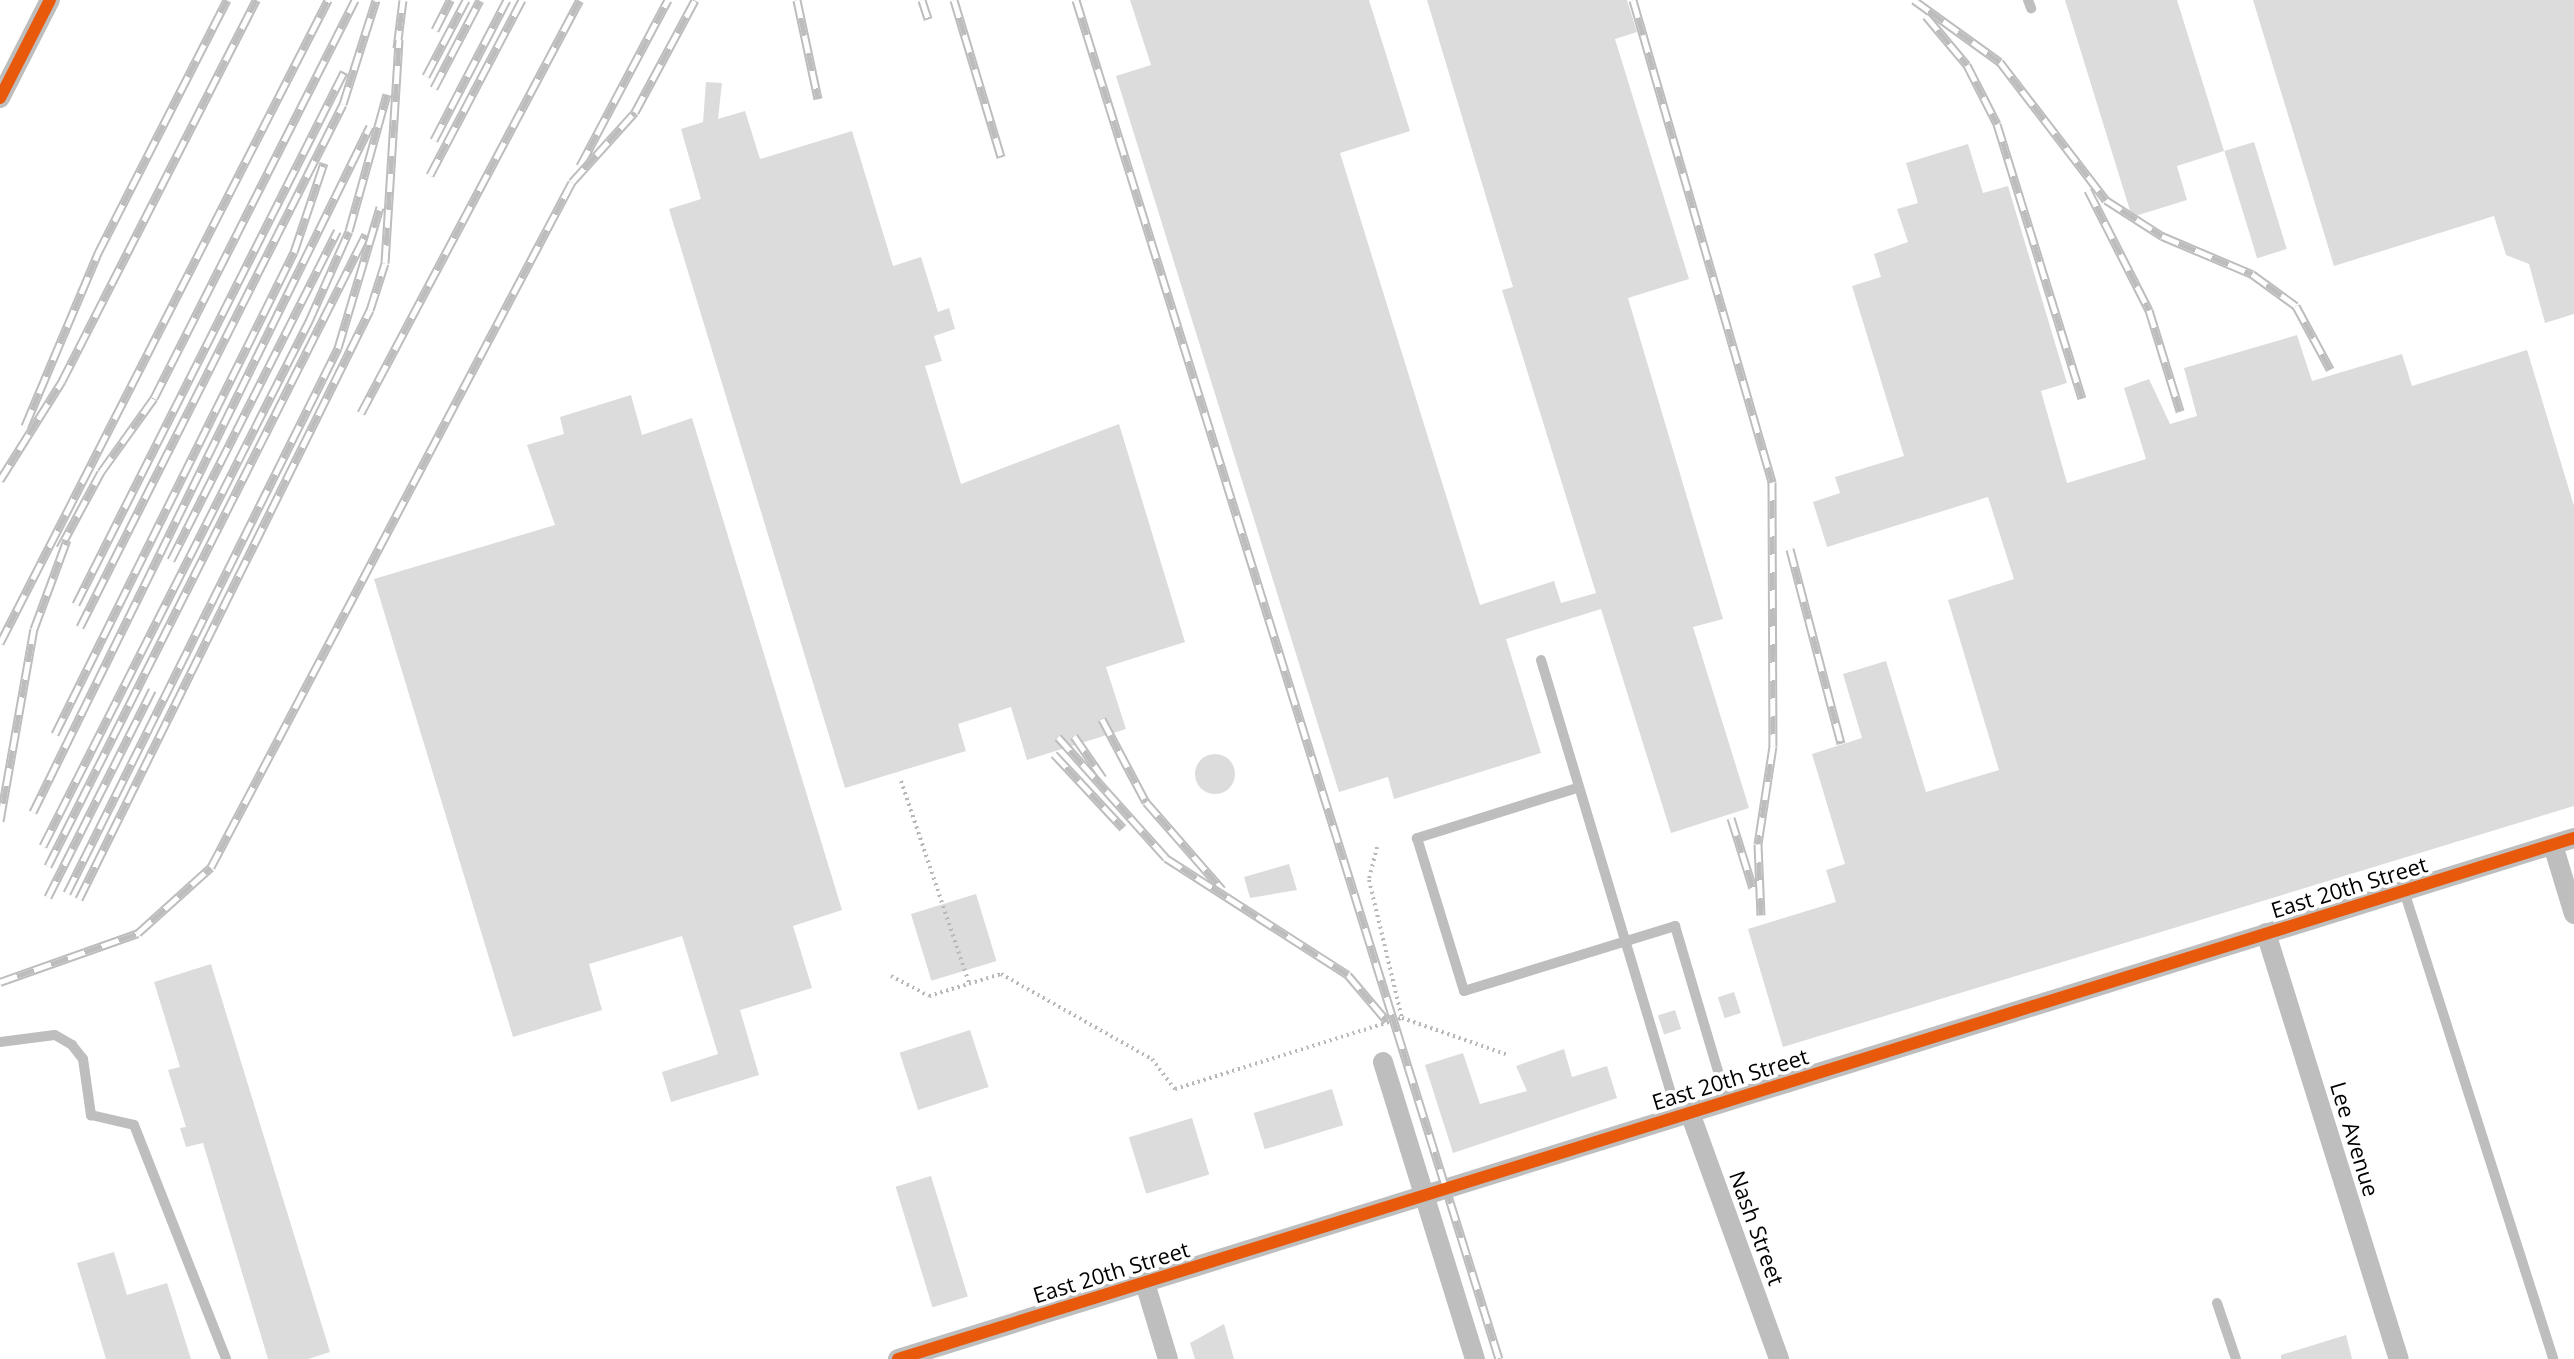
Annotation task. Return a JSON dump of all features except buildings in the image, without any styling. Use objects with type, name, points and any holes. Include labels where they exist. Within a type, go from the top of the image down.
[{"type":"street","points":[[0,98],[50,0]]},
{"type":"street","name":"East 20th Street","points":[[898,1359],[2574,838]]},
{"type":"street","points":[[2553,845],[2574,914]]},
{"type":"street","name":"Lee Avenue","points":[[2266,933],[2399,1359]]},
{"type":"street","points":[[1383,1062],[1475,1359]]},
{"type":"street","name":"Nash Street","points":[[1684,1114],[1779,1359]]},
{"type":"street","points":[[1145,1283],[1168,1359]]},
{"type":"lane","points":[[1541,660],[1623,942],[1684,1114]]},
{"type":"lane","points":[[1577,788],[1417,838],[1464,991],[1675,926],[1727,1101]]},
{"type":"lane","points":[[2404,891],[2553,1359]]},
{"type":"lane","points":[[0,1042],[55,1035],[72,1045],[83,1059],[91,1115],[134,1125],[226,1359]]},
{"type":"lane","points":[[2217,1303],[2236,1359]]},
{"type":"path","points":[[901,781],[969,983]]},
{"type":"path","points":[[1377,847],[1369,880],[1402,1018]]},
{"type":"path","points":[[891,976],[929,996],[1001,974],[1152,1059],[1175,1089],[1402,1018],[1508,1055]]},
{"type":"railway","points":[[25,426],[98,253],[227,0]]},
{"type":"railway","points":[[0,480],[62,381],[256,0]]},
{"type":"railway","points":[[0,643],[328,0]]},
{"type":"railway","points":[[60,548],[101,472],[154,398],[355,0]]},
{"type":"railway","points":[[80,627],[343,104],[376,0]]},
{"type":"railway","points":[[397,48],[403,0]]},
{"type":"railway","points":[[435,30],[450,0]]},
{"type":"railway","points":[[426,76],[466,0]]},
{"type":"railway","points":[[434,88],[480,0]]},
{"type":"railway","points":[[434,140],[507,0]]},
{"type":"railway","points":[[430,175],[522,0]]},
{"type":"railway","points":[[361,413],[580,0]]},
{"type":"railway","points":[[580,166],[668,0]]},
{"type":"railway","points":[[0,982],[138,933],[211,867],[572,182],[635,112],[695,0]]},
{"type":"railway","points":[[797,0],[818,99]]},
{"type":"railway","points":[[922,0],[928,19]]},
{"type":"railway","points":[[954,0],[1001,157]]},
{"type":"railway","points":[[1076,0],[1499,1359]]},
{"type":"railway","points":[[1633,0],[1772,482],[1773,746],[1758,844],[1761,915]]},
{"type":"railway","points":[[1914,0],[2000,62],[2106,200],[2162,236],[2252,274],[2296,306],[2330,369]]},
{"type":"railway","points":[[1926,16],[1967,65],[1997,124],[2082,398]]},
{"type":"railway","points":[[79,899],[370,310],[385,263],[399,39]]},
{"type":"railway","points":[[76,604],[344,72]]},
{"type":"railway","points":[[43,846],[309,321],[349,231],[387,94]]},
{"type":"railway","points":[[33,812],[370,126]]},
{"type":"railway","points":[[55,734],[294,252],[324,163]]},
{"type":"railway","points":[[2088,190],[2149,310],[2180,411]]},
{"type":"railway","points":[[67,893],[338,348],[380,207]]},
{"type":"railway","points":[[171,560],[337,231]]},
{"type":"railway","points":[[48,866],[366,234]]},
{"type":"railway","points":[[0,821],[34,629],[67,540]]},
{"type":"railway","points":[[1790,549],[1841,743]]},
{"type":"railway","points":[[48,897],[152,690]]},
{"type":"railway","points":[[1102,719],[1146,802],[1222,889]]},
{"type":"railway","points":[[1074,736],[1103,778]]},
{"type":"railway","points":[[1058,737],[1166,858],[1348,975],[1387,1021]]},
{"type":"railway","points":[[1054,754],[1123,828]]},
{"type":"railway","points":[[1731,818],[1753,888]]},
{"type":"cycle path","points":[[0,98],[50,0]]},
{"type":"cycle path","points":[[898,1359],[2574,838]]}]
